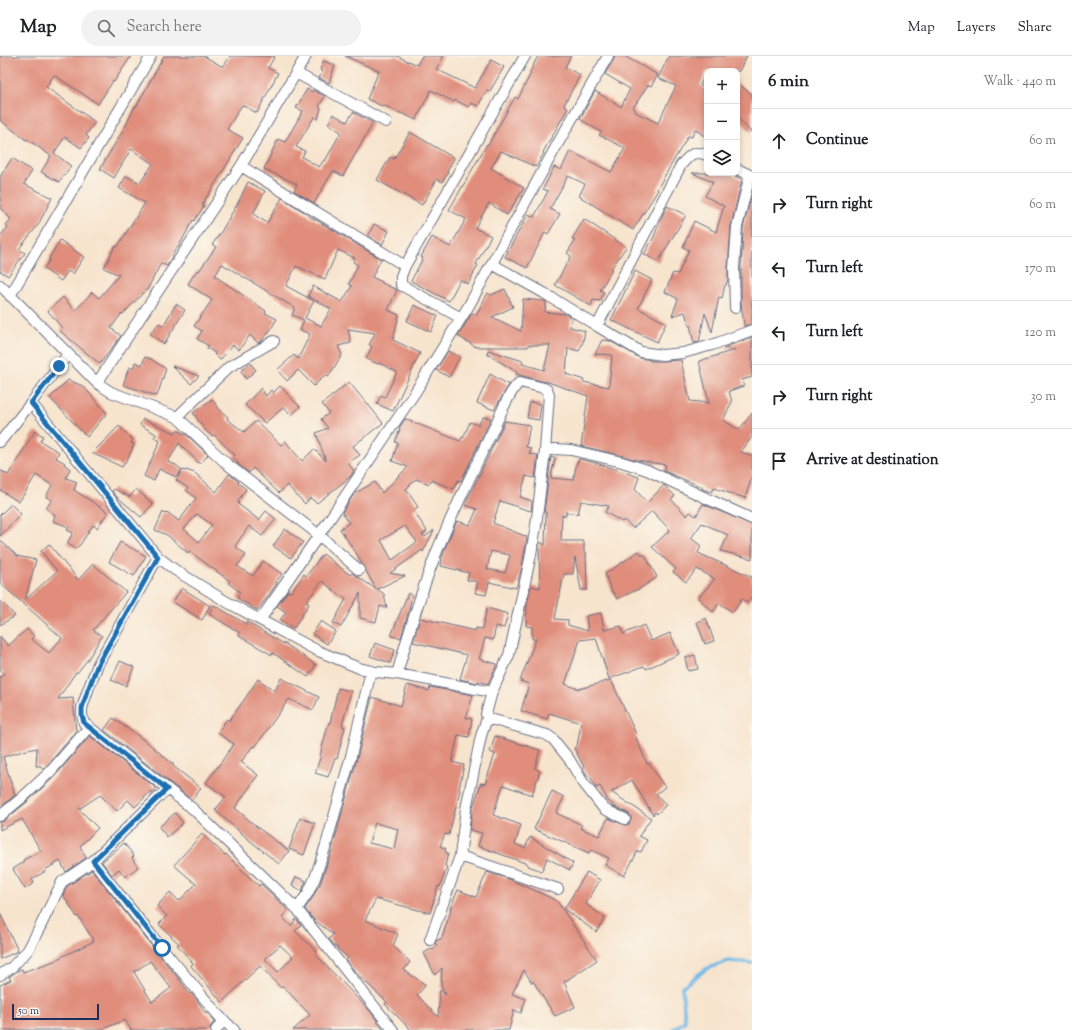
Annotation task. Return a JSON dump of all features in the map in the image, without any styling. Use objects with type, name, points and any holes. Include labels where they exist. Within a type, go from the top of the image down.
[{"type":"street","points":[[10,296],[151,56]]},
{"type":"street","points":[[97,383],[241,166],[306,56]]},
{"type":"street","points":[[461,318],[401,285],[401,276],[405,266],[525,56]]},
{"type":"street","points":[[260,620],[414,394],[468,307],[608,56]]},
{"type":"street","points":[[296,73],[386,122]]},
{"type":"street","points":[[597,326],[681,166],[690,155],[696,153],[704,154]]},
{"type":"street","points":[[241,166],[405,266]]},
{"type":"street","points":[[735,308],[734,268],[737,227],[751,176],[740,170]]},
{"type":"street","points":[[492,264],[544,293],[641,352],[662,355],[683,353],[712,345],[752,330]]},
{"type":"street","points":[[0,285],[97,383],[111,392],[176,417],[227,464],[319,535],[359,570]]},
{"type":"street","points":[[176,417],[229,367],[274,341]]},
{"type":"street","points":[[0,442],[68,354]]},
{"type":"street","points":[[397,674],[407,638],[435,556],[473,470],[510,395],[520,382],[544,388],[549,394],[545,451],[536,526],[530,559],[509,655],[492,692],[486,714],[487,718],[481,736],[466,809],[460,856],[430,940]]},
{"type":"street","points":[[31,403],[158,557],[175,570],[226,602],[316,650],[359,668],[492,692]]},
{"type":"street","points":[[545,451],[555,449],[571,450],[622,462],[646,470],[752,519]]},
{"type":"street","points":[[158,557],[98,664],[82,708],[84,723],[193,809],[297,909],[392,1030]]},
{"type":"street","points":[[297,909],[308,893],[315,878],[326,845],[371,671]]},
{"type":"street","points":[[487,718],[547,735],[553,739],[569,759],[582,781],[604,809],[625,819]]},
{"type":"street","points":[[0,816],[24,797],[50,772],[89,727]]},
{"type":"street","points":[[0,974],[12,967],[28,950],[40,929],[62,882],[93,861],[167,789]]},
{"type":"street","points":[[460,856],[558,889]]},
{"type":"street","points":[[93,861],[152,936],[234,1030]]},
{"type":"street","points":[[216,1030],[224,1020]]},
{"type":"building","points":[[0,56],[131,56],[98,104],[54,75],[46,87],[95,122],[86,135],[89,138],[81,148],[65,137],[54,153],[71,166],[59,182],[41,172],[51,156],[27,139],[26,140],[0,120]]},
{"type":"building","points":[[164,56],[204,56],[223,67],[230,56],[275,56],[268,68],[278,73],[257,113],[242,105],[227,129],[243,138],[167,266],[161,263],[147,290],[123,314],[122,313],[111,328],[121,336],[100,364],[60,331],[62,328],[48,311],[63,297],[75,311],[92,292],[99,298],[119,275],[104,268],[115,246],[117,247],[145,203],[119,188],[126,176],[140,183],[153,164],[131,149],[114,178],[100,169]]},
{"type":"building","points":[[345,56],[397,56],[417,65],[422,56],[444,56],[436,69],[475,88],[491,60],[504,67],[490,91],[487,90],[478,106],[471,103],[469,107],[455,100],[454,102],[431,90],[416,120],[367,99],[379,71]]},
{"type":"building","points":[[538,56],[571,56],[565,67],[580,75],[564,105],[568,108],[536,167],[501,151],[491,168],[524,188],[507,215],[489,203],[475,228],[491,236],[476,264],[478,265],[468,284],[460,280],[449,301],[411,281],[423,258],[421,257],[432,237],[450,247],[466,219],[449,210],[515,97],[518,99]]},
{"type":"building","points":[[614,56],[624,56],[658,75],[651,86],[648,85],[633,108],[636,110],[635,112],[658,123],[676,86],[658,78],[669,56],[747,56],[740,69],[704,68],[704,77],[700,85],[704,87],[704,136],[695,129],[692,137],[688,136],[657,189],[658,190],[633,230],[579,196],[585,184],[568,176],[550,209],[560,214],[548,234],[545,232],[527,268],[505,257],[528,214],[534,217],[548,191],[543,189],[554,167],[561,170],[570,151],[611,172],[625,148],[599,135],[601,132],[580,119],[595,91],[621,107],[630,89],[605,74],[614,59]]},
{"type":"building","points":[[323,61],[335,65],[329,83],[319,78],[323,71],[320,70]]},
{"type":"building","points":[[740,85],[752,94],[752,133],[740,120]]},
{"type":"building","points":[[307,89],[313,92],[313,90],[325,96],[319,106],[321,108],[318,119],[314,117],[296,147],[305,151],[302,157],[319,167],[324,160],[325,161],[341,132],[328,124],[333,114],[347,122],[353,112],[373,123],[343,176],[333,171],[314,203],[294,191],[297,184],[264,169],[278,139],[285,142],[303,111],[296,108]]},
{"type":"building","points":[[410,132],[454,158],[447,172],[448,173],[442,182],[437,179],[422,205],[377,180],[390,157],[394,159]]},
{"type":"building","points":[[12,158],[32,171],[24,184],[52,198],[38,225],[19,249],[25,253],[8,276],[0,271],[0,236],[8,227],[6,225],[11,219],[0,208],[0,177]]},
{"type":"building","points":[[692,173],[704,173],[704,176],[735,176],[742,179],[731,226],[728,279],[722,298],[719,297],[712,332],[705,313],[699,342],[694,343],[685,312],[672,316],[678,299],[665,292],[673,273],[678,274],[689,250],[683,247],[694,221],[716,232],[724,206],[705,196],[713,182]]},
{"type":"building","points":[[248,182],[265,191],[253,214],[267,223],[282,198],[309,215],[308,216],[381,259],[372,277],[397,290],[388,310],[399,315],[393,340],[420,353],[393,411],[377,404],[381,395],[385,397],[397,372],[379,363],[378,364],[366,359],[372,346],[369,345],[375,333],[348,329],[351,343],[338,346],[342,355],[328,377],[325,375],[314,386],[298,370],[287,381],[277,370],[294,355],[298,359],[310,334],[300,330],[304,320],[292,315],[295,308],[222,264],[215,276],[266,311],[265,313],[277,319],[261,341],[258,343],[250,335],[239,350],[233,345],[220,360],[214,354],[215,353],[207,348],[209,346],[197,339],[202,331],[194,326],[212,300],[188,284],[197,270],[199,271],[216,247],[212,245],[239,201]],"holes":[[[338,250],[355,258],[353,262],[358,265],[349,284],[352,286],[342,302],[313,286],[308,296],[331,309],[321,326],[305,318],[314,301],[286,286],[296,266],[325,279]]]},
{"type":"building","points":[[752,194],[752,324],[744,326],[741,302],[743,228]]},
{"type":"building","points":[[667,206],[686,215],[658,262],[644,254],[654,237]]},
{"type":"building","points":[[584,219],[626,247],[611,269],[612,270],[600,290],[604,292],[600,301],[593,300],[591,306],[555,285],[571,256],[567,253],[575,240],[572,239]]},
{"type":"building","points":[[374,224],[389,231],[382,245],[368,236]]},
{"type":"building","points":[[60,240],[84,257],[73,274],[68,271],[61,281],[44,269]]},
{"type":"building","points":[[635,271],[652,280],[638,308],[666,323],[657,342],[611,320]]},
{"type":"building","points":[[505,289],[513,307],[492,317],[521,331],[523,299],[544,301],[546,302],[545,312],[566,314],[571,318],[570,327],[585,331],[583,342],[579,351],[568,348],[566,374],[584,380],[583,382],[609,387],[612,355],[595,354],[602,340],[610,341],[640,358],[651,360],[650,361],[681,360],[690,401],[709,403],[699,361],[735,350],[723,348],[752,337],[752,377],[742,380],[744,386],[729,391],[732,402],[723,420],[739,430],[752,413],[752,437],[741,452],[752,456],[752,477],[745,498],[714,488],[712,492],[702,489],[702,487],[664,471],[666,465],[637,460],[581,446],[588,396],[545,381],[516,374],[517,372],[487,354],[488,350],[523,361],[522,364],[544,370],[550,345],[528,345],[528,347],[476,347],[458,336],[472,313],[476,315],[488,293],[491,295]]},
{"type":"building","points":[[176,304],[185,310],[164,344],[150,334],[159,323],[163,326]]},
{"type":"building","points":[[414,305],[438,316],[431,332],[407,321]]},
{"type":"building","points":[[448,351],[460,357],[449,377],[436,370]]},
{"type":"building","points":[[145,357],[151,359],[166,369],[157,396],[123,385],[129,367],[133,369],[135,362],[142,365]]},
{"type":"building","points":[[250,363],[256,370],[246,379],[241,371]]},
{"type":"building","points":[[172,366],[199,376],[191,384]]},
{"type":"building","points":[[490,374],[509,385],[494,410],[477,403]]},
{"type":"building","points":[[68,380],[83,386],[107,413],[87,437],[50,398]]},
{"type":"building","points":[[349,382],[383,423],[353,446],[360,455],[348,463],[354,471],[350,477],[317,503],[310,498],[305,504],[287,485],[279,493],[253,468],[249,473],[237,463],[238,462],[233,457],[235,455],[214,435],[212,436],[206,431],[193,413],[212,399],[220,410],[228,417],[227,419],[244,432],[256,421],[281,445],[285,441],[302,461],[314,449],[326,461],[316,433],[328,428],[321,419],[329,413],[322,404]]},
{"type":"building","points":[[280,386],[300,407],[291,415],[284,407],[265,423],[245,405],[261,388],[266,396],[271,390],[273,393]]},
{"type":"building","points":[[530,402],[541,404],[539,420],[527,418]]},
{"type":"building","points":[[483,417],[491,418],[461,481],[458,480],[454,489],[431,480],[429,484],[416,479],[406,489],[418,507],[413,510],[427,531],[422,535],[425,537],[434,530],[423,552],[422,550],[390,573],[405,576],[377,589],[384,594],[387,608],[380,606],[376,622],[360,618],[360,593],[341,627],[333,623],[346,599],[322,581],[306,602],[309,604],[294,628],[280,620],[286,612],[277,606],[288,591],[291,592],[304,574],[306,576],[323,554],[350,575],[352,573],[376,589],[356,553],[340,529],[349,523],[342,512],[355,493],[375,482],[382,493],[408,467],[392,461],[398,443],[395,442],[400,429],[399,428],[405,419],[460,441],[462,437],[463,438],[470,422],[478,425]],"holes":[[[405,526],[417,542],[392,560],[381,540]]]},
{"type":"building","points":[[143,419],[175,433],[177,430],[188,436],[208,455],[200,464],[179,443],[168,462],[176,465],[182,470],[176,477],[159,469],[154,481],[144,476],[160,441],[154,438],[156,434],[140,425]]},
{"type":"building","points":[[505,421],[530,425],[526,447],[531,448],[529,454],[538,455],[535,478],[526,476],[520,497],[532,501],[531,511],[500,501],[493,523],[527,537],[522,567],[516,588],[489,582],[486,595],[475,593],[478,582],[467,580],[469,573],[441,566],[442,557],[457,521],[470,525],[477,509],[465,505]],"holes":[[[491,551],[510,555],[505,573],[487,569]]]},
{"type":"building","points":[[119,426],[133,440],[131,443],[134,444],[122,467],[92,453]]},
{"type":"building","points":[[35,431],[43,436],[40,441],[59,452],[56,458],[65,463],[64,464],[70,469],[66,478],[77,482],[74,490],[108,512],[97,528],[93,525],[76,549],[67,543],[73,533],[67,530],[69,527],[53,521],[55,515],[46,508],[52,500],[46,497],[52,485],[36,475],[19,502],[0,490],[0,470],[8,475]]},
{"type":"building","points":[[551,457],[555,458],[551,478],[573,480],[579,459],[639,477],[635,489],[647,503],[664,485],[675,496],[671,499],[687,516],[690,512],[696,516],[703,504],[752,525],[752,559],[721,551],[728,535],[702,523],[691,538],[701,546],[698,553],[752,577],[752,597],[747,603],[742,599],[733,612],[719,603],[713,612],[698,598],[715,579],[697,569],[686,582],[673,572],[676,569],[652,547],[670,530],[652,511],[633,528],[624,520],[622,522],[605,512],[609,506],[581,501],[578,514],[566,512],[566,516],[562,515],[561,541],[584,541],[584,552],[586,552],[587,590],[581,590],[575,557],[573,574],[564,574],[555,619],[568,620],[568,625],[588,631],[586,616],[601,613],[604,630],[621,626],[623,634],[644,625],[651,641],[670,633],[679,654],[646,669],[644,666],[609,679],[596,638],[580,640],[565,684],[579,689],[611,680],[636,734],[635,735],[647,764],[649,763],[665,787],[656,794],[666,805],[657,814],[655,812],[653,815],[632,780],[611,792],[651,818],[639,836],[647,840],[641,852],[638,851],[624,876],[605,865],[609,858],[591,850],[589,853],[534,829],[552,791],[564,797],[556,813],[582,825],[580,828],[599,836],[608,818],[625,825],[629,824],[631,819],[631,816],[628,813],[613,806],[614,805],[609,802],[600,786],[596,788],[590,776],[588,777],[583,768],[584,767],[574,748],[577,746],[581,723],[549,713],[547,719],[521,711],[529,684],[520,681],[536,639],[532,639],[532,627],[526,626],[527,604],[531,586],[540,588],[539,545],[540,542],[545,545],[546,512],[544,512]]},
{"type":"building","points":[[182,470],[186,470],[195,473],[216,492],[229,474],[246,489],[238,501],[238,504],[259,520],[266,511],[276,519],[262,536],[249,526],[235,546],[246,555],[237,566],[253,576],[263,561],[282,574],[257,610],[237,598],[240,592],[228,583],[230,581],[189,551],[188,553],[167,535],[155,530],[163,512],[165,514],[167,512],[179,521],[196,498],[186,490],[188,488],[176,480]],"holes":[[[197,514],[212,525],[199,542],[184,529]]]},
{"type":"building","points":[[114,489],[130,497],[136,489],[153,504],[141,517],[116,496],[112,491]]},
{"type":"building","points":[[11,504],[21,514],[0,536],[0,515]]},
{"type":"building","points":[[285,529],[303,542],[291,558],[273,546]]},
{"type":"building","points":[[0,540],[17,556],[36,560],[25,600],[57,571],[41,551],[49,544],[78,580],[93,564],[126,592],[93,630],[102,636],[88,659],[77,673],[76,672],[58,699],[73,698],[76,732],[43,770],[41,766],[36,766],[37,748],[3,757],[15,795],[0,808],[0,677],[4,674],[0,669],[0,636],[8,646],[27,629],[34,636],[31,639],[49,653],[62,638],[0,583]]},
{"type":"building","points":[[120,542],[146,556],[134,576],[109,562]]},
{"type":"building","points":[[639,551],[642,556],[644,554],[657,577],[641,588],[617,599],[612,592],[605,574]]},
{"type":"building","points":[[182,588],[210,606],[202,620],[173,602]]},
{"type":"building","points":[[408,593],[412,595],[401,638],[391,636]]},
{"type":"building","points":[[0,600],[15,616],[0,625]]},
{"type":"building","points":[[214,605],[246,624],[247,622],[284,643],[316,665],[308,677],[273,653],[272,655],[239,636],[240,633],[209,614]]},
{"type":"building","points":[[487,608],[508,614],[504,628],[496,626],[493,640],[485,638],[479,659],[497,664],[488,684],[460,679],[467,655],[413,642],[420,618],[475,631],[476,628],[482,629]]},
{"type":"building","points":[[706,618],[714,641],[705,644],[697,622]]},
{"type":"building","points":[[321,621],[336,631],[327,644],[312,634]]},
{"type":"building","points":[[375,643],[395,650],[390,663],[370,656]]},
{"type":"building","points":[[695,655],[698,669],[688,671],[685,658]]},
{"type":"building","points":[[120,661],[134,667],[126,686],[111,680]]},
{"type":"building","points":[[281,678],[319,697],[313,710],[289,699],[255,747],[253,746],[241,762],[258,775],[235,808],[289,851],[279,864],[215,810],[226,797],[206,783],[234,744],[218,733],[227,719],[229,721],[258,679],[275,691]]},
{"type":"building","points":[[407,685],[429,691],[430,687],[473,695],[466,718],[472,719],[469,737],[458,735],[452,762],[464,765],[460,790],[449,835],[445,834],[440,846],[446,849],[445,852],[448,853],[445,866],[447,867],[440,887],[438,886],[430,913],[376,899],[365,920],[398,934],[393,946],[410,962],[404,970],[426,985],[417,995],[438,1017],[440,990],[446,995],[441,985],[442,968],[435,975],[424,953],[431,949],[433,950],[437,946],[435,943],[436,941],[442,938],[451,910],[450,909],[458,890],[476,897],[487,872],[506,878],[557,901],[597,960],[564,982],[575,1007],[555,1016],[533,981],[532,983],[524,970],[512,994],[526,999],[521,1013],[514,1010],[509,1030],[411,1030],[385,1004],[387,1002],[357,974],[346,960],[348,958],[329,939],[333,934],[314,920],[305,909],[318,886],[319,887],[331,853],[372,697],[401,706]],"holes":[[[375,823],[398,829],[394,849],[369,843]]]},
{"type":"building","points":[[338,688],[351,691],[342,726],[345,727],[337,759],[335,758],[328,777],[315,773],[329,722],[330,723]]},
{"type":"building","points":[[113,718],[148,743],[174,765],[173,766],[201,788],[192,800],[104,730]]},
{"type":"building","points":[[90,736],[156,788],[153,793],[151,791],[135,807],[128,800],[117,811],[100,795],[79,809],[98,828],[80,846],[86,858],[66,872],[60,861],[32,879],[34,883],[25,889],[13,869],[24,862],[23,860],[41,851],[22,819],[0,830],[0,822],[4,821],[27,802],[54,777]]},
{"type":"building","points":[[495,736],[540,750],[535,768],[540,771],[532,795],[503,785],[493,815],[521,825],[515,844],[525,848],[530,837],[573,863],[570,870],[547,858],[542,871],[528,866],[528,864],[478,846],[482,833],[470,830],[472,810],[481,783],[485,784],[495,754],[490,752]]},
{"type":"building","points":[[175,813],[183,823],[167,837],[159,827]]},
{"type":"building","points":[[300,818],[315,823],[304,855],[289,849]]},
{"type":"building","points":[[202,834],[225,855],[226,854],[259,886],[261,884],[288,910],[282,917],[291,926],[296,919],[301,925],[295,931],[317,952],[315,954],[371,1012],[384,1030],[293,1030],[310,1015],[283,986],[281,988],[260,966],[222,1002],[191,966],[193,963],[177,945],[179,944],[159,924],[167,916],[157,906],[170,892],[179,901],[196,884],[174,865]],"holes":[[[280,945],[293,957],[278,972],[265,959]]]},
{"type":"building","points":[[124,843],[134,856],[132,858],[138,867],[125,877],[119,869],[112,875],[102,862]]},
{"type":"building","points":[[92,870],[190,994],[191,993],[197,1000],[206,1014],[208,1013],[214,1022],[210,1028],[206,1030],[131,1030],[125,1020],[100,1030],[0,1030],[0,985],[11,980],[9,977],[17,971],[22,969],[23,972],[57,960],[94,941],[63,895],[67,886]],"holes":[[[150,961],[171,988],[152,1002],[134,972]]]},
{"type":"building","points":[[587,872],[600,880],[586,904],[605,918],[596,932],[564,909]]},
{"type":"building","points":[[296,877],[306,881],[302,891],[292,885]]},
{"type":"building","points":[[0,913],[18,951],[0,959]]},
{"type":"waterway","points":[[672,1030],[685,1021],[682,987],[706,969],[728,961],[752,963]]},
{"type":"route","points":[[59,366],[31,403],[158,557],[98,664],[82,708],[82,715],[84,723],[167,789],[93,861],[162,948]]}]
